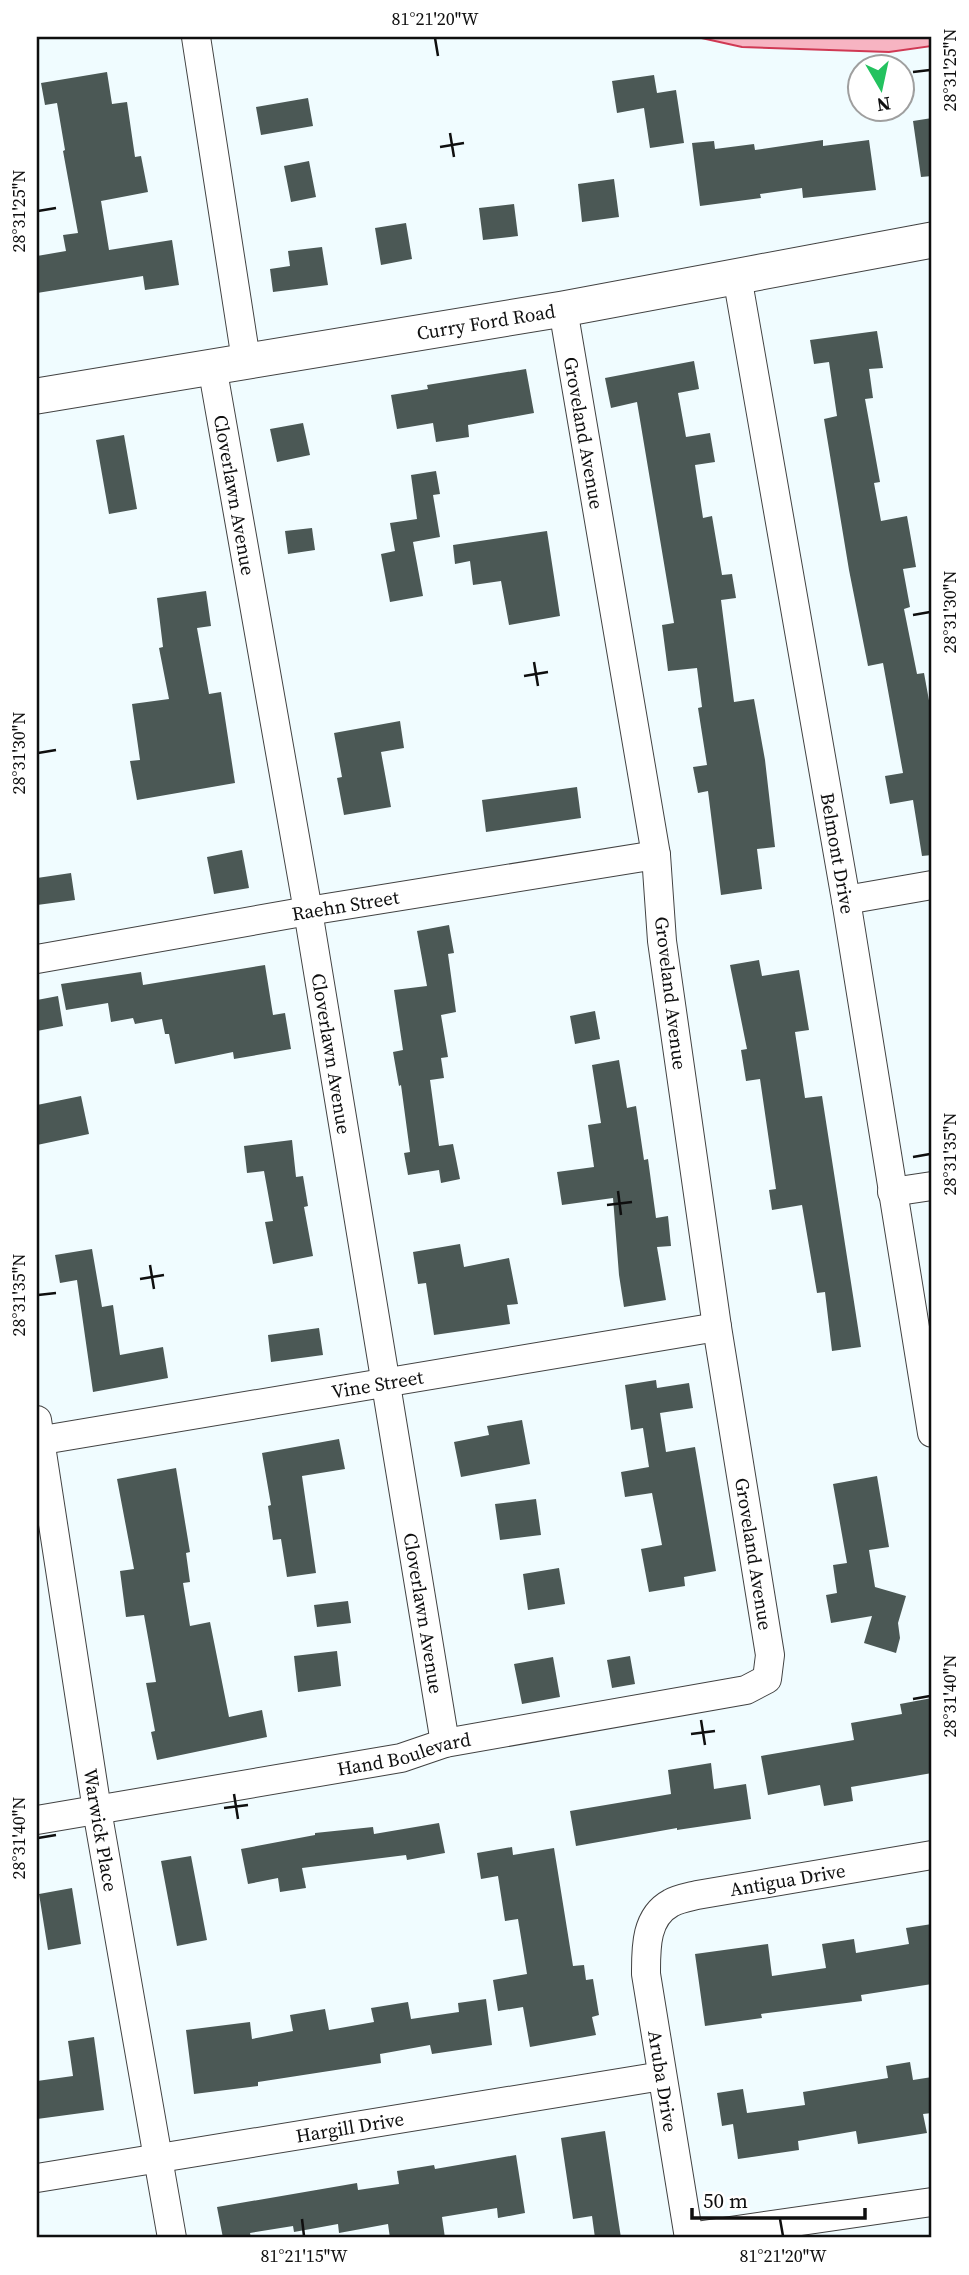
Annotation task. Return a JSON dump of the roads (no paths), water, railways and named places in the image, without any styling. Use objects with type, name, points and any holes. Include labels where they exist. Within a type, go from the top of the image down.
[{"type":"street","points":[[196,37],[246,360]]},
{"type":"street","name":"Curry Ford Road","points":[[37,396],[563,309],[932,240]]},
{"type":"street","name":"Belmont Drive","points":[[737,276],[846,900],[932,1433]]},
{"type":"street","name":"Groveland Avenue","points":[[563,309],[656,855],[662,941],[718,1326],[770,1655],[767,1679]]},
{"type":"street","name":"Cloverlawn Avenue","points":[[212,366],[308,911],[445,1742]]},
{"type":"street","name":"Raehn Street","points":[[37,959],[308,911],[656,855]]},
{"type":"street","points":[[846,900],[932,885]]},
{"type":"street","points":[[892,1192],[932,1186]]},
{"type":"street","name":"Vine Street","points":[[38,1434],[387,1381],[718,1326]]},
{"type":"street","name":"Warwick Place","points":[[38,1434],[97,1810],[172,2238]]},
{"type":"street","name":"Hand Boulevard","points":[[37,1820],[401,1758],[445,1742],[746,1690],[767,1679]]},
{"type":"street","name":"Antigua Drive","points":[[651,1923],[669,1904],[698,1895],[932,1855]]},
{"type":"street","name":"Aruba Drive","points":[[651,1923],[646,1945],[646,1974],[689,2237]]},
{"type":"street","name":"Hargill Drive","points":[[37,2178],[662,2076]]},
{"type":"street","points":[[689,2237],[932,2202]]}]
